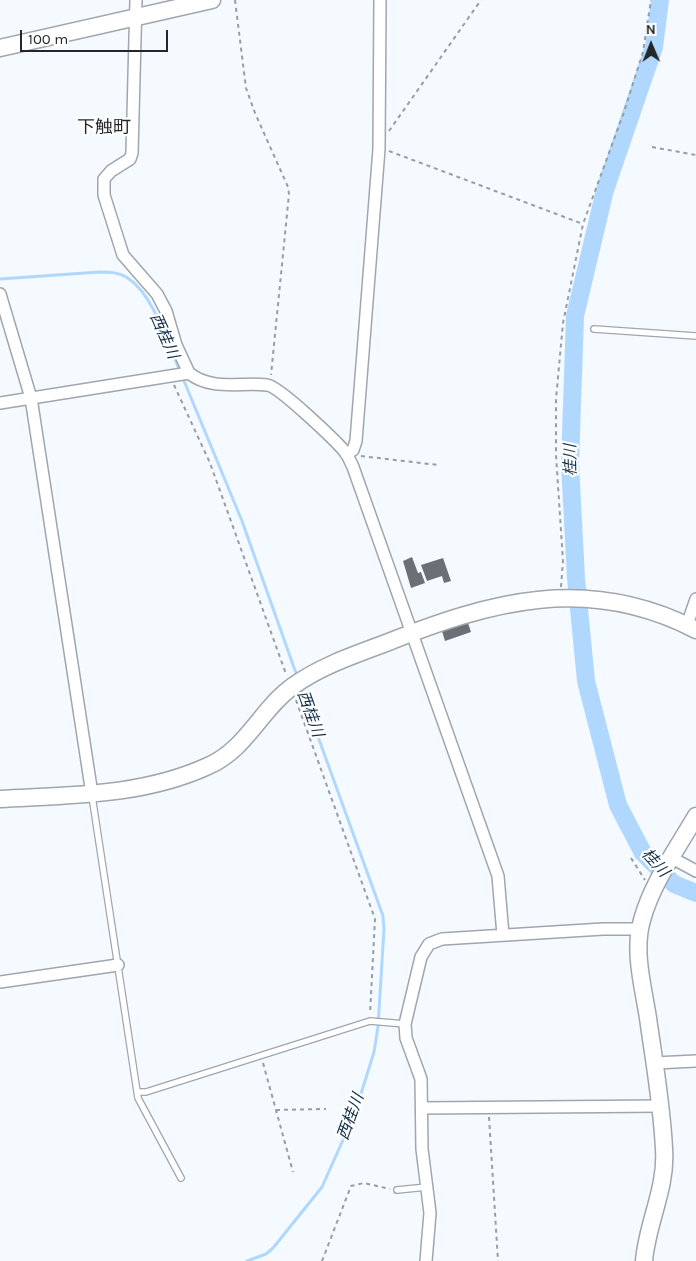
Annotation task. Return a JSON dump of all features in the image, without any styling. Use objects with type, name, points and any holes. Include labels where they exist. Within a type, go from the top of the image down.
[{"type":"street","points":[[136,0],[132,153],[130,159],[111,171],[104,179],[104,195],[123,255],[156,294],[166,311],[176,345],[180,374]]},
{"type":"street","points":[[0,48],[212,0]]},
{"type":"street","points":[[346,454],[353,450],[356,441],[378,145],[380,0]]},
{"type":"street","points":[[0,294],[31,398],[92,794]]},
{"type":"street","points":[[0,403],[180,374],[222,385],[270,385],[295,404],[346,454],[498,876],[503,935]]},
{"type":"street","points":[[0,799],[92,794],[151,784],[214,764],[239,745],[296,684],[335,663],[449,618],[498,605],[563,598],[595,601],[646,611],[692,627],[696,599]]},
{"type":"street","points":[[644,1261],[649,1232],[664,1175],[664,1150],[655,1063],[639,961],[640,929],[647,902],[696,816]]},
{"type":"street","points":[[671,860],[696,871]]},
{"type":"street","points":[[426,1261],[430,1213],[422,1149],[423,1108],[421,1079],[406,1038],[405,1024],[421,957],[430,944],[442,939],[603,929],[640,929]]},
{"type":"street","points":[[0,982],[118,965]]},
{"type":"street","points":[[655,1063],[696,1061]]},
{"type":"street","points":[[423,1108],[660,1106]]},
{"type":"lane","points":[[594,330],[656,332],[696,336]]},
{"type":"lane","points":[[92,794],[141,1105],[181,1178]]},
{"type":"lane","points":[[138,1092],[146,1092],[372,1021],[405,1024]]},
{"type":"lane","points":[[397,1190],[427,1188]]},
{"type":"path","points":[[234,0],[246,88],[288,187],[289,194],[270,385]]},
{"type":"path","points":[[481,0],[378,145],[583,224]]},
{"type":"path","points":[[563,598],[564,561],[556,455],[556,399],[563,323],[583,224],[624,112],[643,52],[651,0]]},
{"type":"path","points":[[652,147],[696,155]]},
{"type":"path","points":[[180,374],[210,463],[296,684],[375,919],[372,1021]]},
{"type":"path","points":[[346,454],[438,465]]},
{"type":"path","points":[[631,858],[646,881],[656,886]]},
{"type":"path","points":[[261,1056],[293,1172]]},
{"type":"path","points":[[488,1107],[498,1261]]},
{"type":"path","points":[[275,1110],[326,1109]]},
{"type":"path","points":[[322,1261],[351,1186],[364,1184],[397,1190]]},
{"type":"building","points":[[412,557],[418,573],[421,572],[425,583],[411,588],[403,561]]},
{"type":"building","points":[[443,558],[451,581],[444,583],[442,576],[427,581],[421,565]]},
{"type":"building","points":[[467,620],[471,632],[445,641],[441,628]]},
{"type":"waterway","name":"桂川","points":[[660,0],[654,47],[605,190],[575,316],[570,464],[576,578],[586,681],[618,805],[643,853],[674,884],[696,893]]},
{"type":"waterway","name":"西桂川","points":[[0,279],[99,272],[114,273],[126,277],[138,287],[153,308],[180,371]]},
{"type":"waterway","name":"西桂川","points":[[182,376],[242,521],[297,676]]},
{"type":"waterway","name":"西桂川","points":[[247,1261],[266,1254],[273,1248],[322,1187],[355,1113],[374,1052],[378,1027],[384,929],[383,916],[300,687]]},
{"type":"district","name":"下触町","points":[[104,128]]}]
